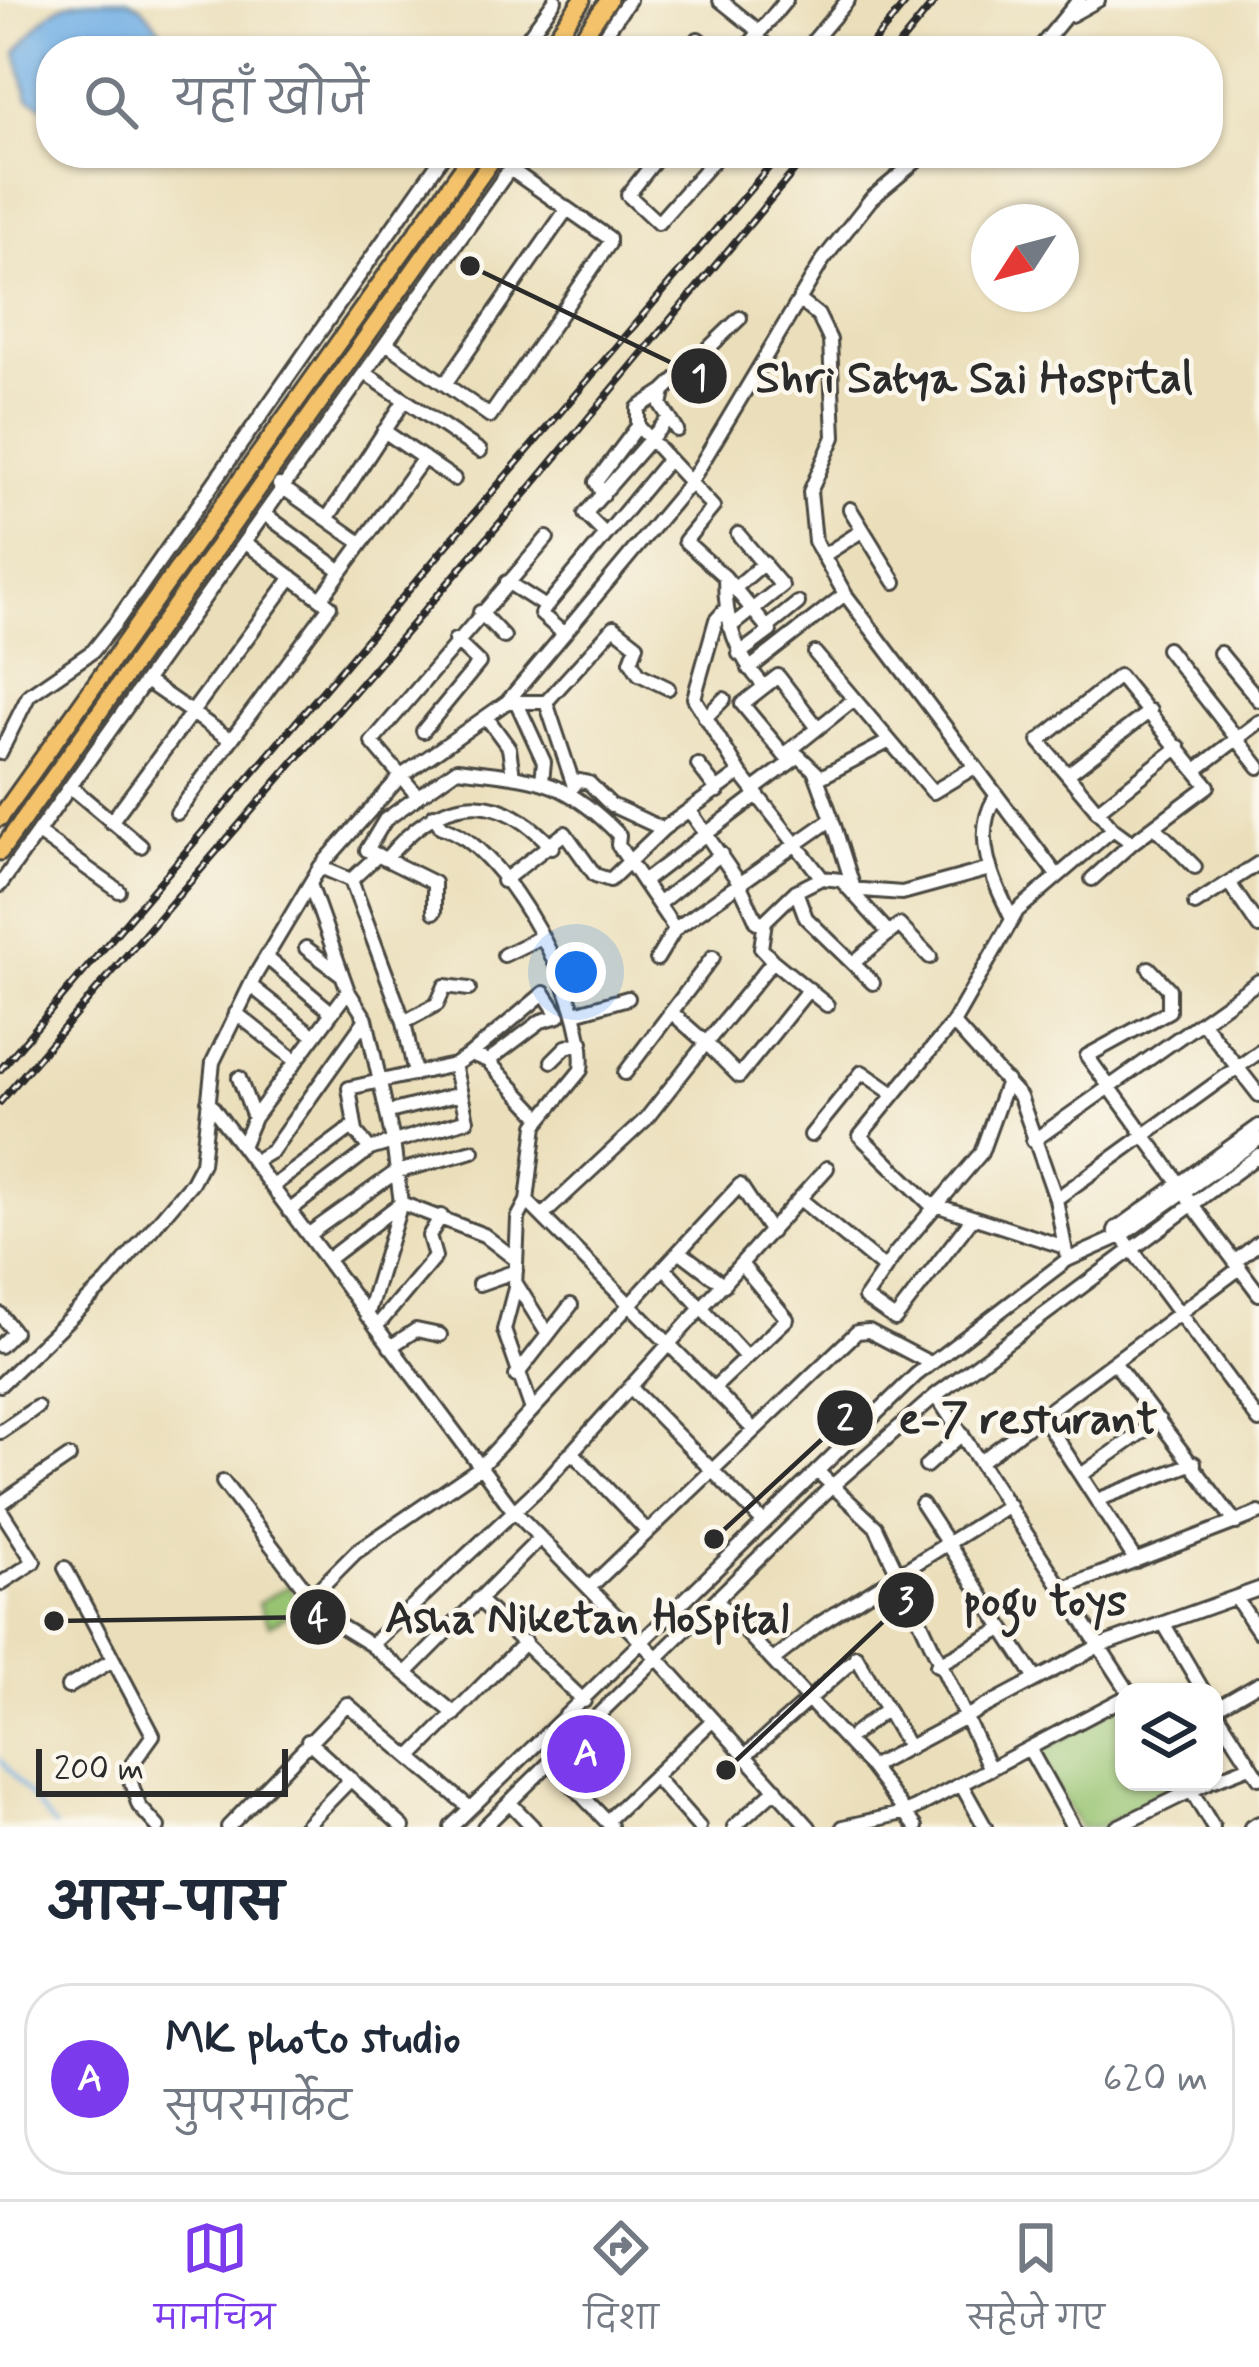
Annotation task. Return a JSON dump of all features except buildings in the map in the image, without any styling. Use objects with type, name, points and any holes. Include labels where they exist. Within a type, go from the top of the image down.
[{"type":"main road","points":[[556,36],[582,0]]},
{"type":"main road","points":[[583,36],[609,0]]},
{"type":"main road","points":[[0,818],[462,168]]},
{"type":"main road","points":[[0,852],[487,168]]},
{"type":"street","points":[[529,36],[555,0]]},
{"type":"street","points":[[604,36],[629,0]]},
{"type":"street","points":[[724,1],[758,34],[786,0]]},
{"type":"street","points":[[818,36],[848,0]]},
{"type":"street","points":[[1050,36],[1079,0]]},
{"type":"street","points":[[1065,19],[1097,0]]},
{"type":"street","points":[[0,753],[29,695],[93,651],[117,621],[434,168]]},
{"type":"street","points":[[647,168],[628,195],[658,223],[707,168]]},
{"type":"street","points":[[0,1385],[107,1282],[192,1182],[202,1163],[213,1062],[266,957],[320,867],[400,777],[511,701],[690,483],[777,331],[872,199],[908,168]]},
{"type":"street","points":[[0,885],[368,375],[510,169],[609,238],[490,416],[389,345]]},
{"type":"street","points":[[446,384],[567,209]]},
{"type":"street","points":[[800,300],[818,315],[830,340],[833,437],[811,492],[815,541],[844,594],[1056,874]]},
{"type":"street","points":[[740,318],[664,392],[650,395],[638,408],[638,426],[647,441],[713,507],[685,541],[730,582],[770,631],[740,654]]},
{"type":"street","points":[[368,375],[480,451]]},
{"type":"street","points":[[606,535],[584,516],[647,441],[673,424],[661,405],[664,392]]},
{"type":"street","points":[[327,519],[405,400]]},
{"type":"street","points":[[602,495],[596,482],[638,426]]},
{"type":"street","points":[[384,430],[454,479]]},
{"type":"street","points":[[321,598],[424,458]]},
{"type":"street","points":[[564,634],[541,614],[668,460]]},
{"type":"street","points":[[270,478],[361,543]]},
{"type":"street","points":[[850,509],[895,582]]},
{"type":"street","points":[[266,515],[340,570]]},
{"type":"street","points":[[824,556],[863,530]]},
{"type":"street","points":[[730,627],[782,586],[737,535]]},
{"type":"street","points":[[416,794],[372,742],[547,538]]},
{"type":"street","points":[[177,813],[330,606],[246,543]]},
{"type":"street","points":[[730,582],[764,563]]},
{"type":"street","points":[[111,822],[196,714],[292,578]]},
{"type":"street","points":[[507,582],[546,607]]},
{"type":"street","points":[[730,582],[725,610],[730,627],[749,670],[764,686]]},
{"type":"street","points":[[749,670],[844,594]]},
{"type":"street","points":[[767,628],[798,603]]},
{"type":"street","points":[[725,610],[716,620],[694,698],[740,773],[822,878]]},
{"type":"street","points":[[480,612],[504,638]]},
{"type":"street","points":[[511,701],[546,702],[614,627],[637,645],[631,661],[639,674],[668,688]]},
{"type":"street","points":[[423,731],[479,663],[455,640]]},
{"type":"street","points":[[1167,649],[1259,766]]},
{"type":"street","points":[[1220,652],[1259,700]]},
{"type":"street","points":[[815,653],[932,791],[974,768]]},
{"type":"street","points":[[787,758],[742,704],[778,676],[818,728]]},
{"type":"street","points":[[1092,879],[1208,786],[1119,676],[1039,741],[1113,829],[1132,843]]},
{"type":"street","points":[[146,681],[231,740]]},
{"type":"street","points":[[705,718],[724,699]]},
{"type":"street","points":[[643,882],[755,792],[853,700]]},
{"type":"street","points":[[511,701],[544,762],[542,781]]},
{"type":"street","points":[[546,702],[574,786],[619,835],[619,844],[675,929]]},
{"type":"street","points":[[1068,774],[1150,711]]},
{"type":"street","points":[[487,718],[509,748],[513,776]]},
{"type":"street","points":[[1196,770],[1259,722]]},
{"type":"street","points":[[816,775],[888,742]]},
{"type":"street","points":[[1097,811],[1179,748]]},
{"type":"street","points":[[787,758],[799,756],[816,775],[851,889]]},
{"type":"street","points":[[698,765],[718,791]]},
{"type":"street","points":[[434,912],[434,883],[368,846],[386,820],[416,794],[457,770],[574,786],[589,783],[611,806],[663,830]]},
{"type":"street","points":[[503,881],[566,833],[595,874],[610,880],[663,830],[740,773]]},
{"type":"street","points":[[72,788],[140,846]]},
{"type":"street","points":[[995,798],[986,813],[990,869],[1012,919]]},
{"type":"street","points":[[351,880],[434,815],[475,800],[511,812],[552,847]]},
{"type":"street","points":[[690,811],[738,881],[753,919],[765,921]]},
{"type":"street","points":[[434,815],[441,827],[456,831],[480,851],[503,881],[539,938],[575,1012],[582,1042],[581,1070],[541,1118],[528,1172],[527,1201],[518,1218],[515,1271],[503,1330],[532,1410]]},
{"type":"street","points":[[657,959],[675,929],[832,819]]},
{"type":"street","points":[[1066,1254],[936,1206],[861,1141],[862,1130],[953,1023],[1012,919],[1056,874],[1113,829]]},
{"type":"street","points":[[1156,829],[1195,867]]},
{"type":"street","points":[[38,833],[119,891]]},
{"type":"street","points":[[658,904],[721,854]]},
{"type":"street","points":[[1195,904],[1259,863]]},
{"type":"street","points":[[320,867],[351,880],[404,1022],[415,1074]]},
{"type":"street","points":[[851,889],[902,892],[990,869]]},
{"type":"street","points":[[827,1005],[760,948],[765,921],[796,891],[822,878],[841,880],[889,933]]},
{"type":"street","points":[[310,884],[348,991],[366,1019],[389,1112],[400,1203],[371,1321]]},
{"type":"street","points":[[1229,884],[1259,927]]},
{"type":"street","points":[[796,891],[806,918],[872,983]]},
{"type":"street","points":[[853,963],[902,925],[930,958]]},
{"type":"street","points":[[504,955],[539,938]]},
{"type":"street","points":[[306,948],[343,975]]},
{"type":"street","points":[[266,957],[330,1011]]},
{"type":"street","points":[[625,1073],[713,957]]},
{"type":"street","points":[[542,1216],[646,1119],[773,962]]},
{"type":"street","points":[[1149,968],[1169,989],[1169,1011],[1087,1056],[1259,1294]]},
{"type":"street","points":[[1034,1142],[1259,981]]},
{"type":"street","points":[[251,986],[313,1035]]},
{"type":"street","points":[[404,1022],[436,1004],[445,986],[469,989]]},
{"type":"street","points":[[671,1012],[739,1076],[809,989]]},
{"type":"street","points":[[243,1144],[254,1118],[348,991]]},
{"type":"street","points":[[370,1149],[355,1125],[349,1088],[454,1065],[544,992],[559,1016]]},
{"type":"street","points":[[488,1061],[541,1021],[628,998]]},
{"type":"street","points":[[236,1012],[295,1060]]},
{"type":"street","points":[[255,1161],[272,1151],[366,1019]]},
{"type":"street","points":[[953,1023],[1007,1081],[1026,1111],[1056,1199],[1066,1254]]},
{"type":"street","points":[[1204,1023],[1259,1095]]},
{"type":"street","points":[[552,1061],[566,1047],[582,1042]]},
{"type":"street","points":[[1056,1199],[1259,1052]]},
{"type":"street","points":[[471,1054],[488,1061],[541,1118]]},
{"type":"street","points":[[289,1211],[370,1149],[467,1120],[454,1065]]},
{"type":"street","points":[[811,1136],[862,1072],[892,1094]]},
{"type":"street","points":[[238,1078],[254,1118]]},
{"type":"street","points":[[971,1220],[892,1319],[864,1296],[981,1154],[1007,1081]]},
{"type":"street","points":[[389,1112],[460,1094]]},
{"type":"street","points":[[208,1101],[512,1509],[659,1660],[809,1827]]},
{"type":"street","points":[[273,1186],[355,1125]]},
{"type":"street","points":[[484,1827],[832,1486],[936,1395],[1131,1249],[1184,1193],[1259,1126]]},
{"type":"street","points":[[1184,1193],[1259,1139]]},
{"type":"street","points":[[309,1234],[395,1172],[473,1151]]},
{"type":"street","points":[[458,1825],[470,1808],[930,1363],[1066,1254],[1106,1240],[1259,1155]]},
{"type":"street","points":[[371,1645],[572,1451],[827,1168]]},
{"type":"street","points":[[311,1598],[356,1552],[479,1468],[740,1185],[771,1232]]},
{"type":"street","points":[[800,1199],[884,1268]]},
{"type":"street","points":[[527,1201],[752,1428]]},
{"type":"street","points":[[400,1203],[484,1235],[515,1271],[547,1333]]},
{"type":"street","points":[[327,1259],[400,1203]]},
{"type":"street","points":[[371,1321],[435,1256],[429,1237],[441,1216]]},
{"type":"street","points":[[1119,1232],[1259,1421]]},
{"type":"street","points":[[981,1461],[1179,1316],[1259,1242]]},
{"type":"street","points":[[680,1251],[724,1285]]},
{"type":"street","points":[[713,1388],[787,1318],[740,1264]]},
{"type":"street","points":[[664,1267],[745,1356]]},
{"type":"street","points":[[479,1284],[515,1271]]},
{"type":"street","points":[[516,1376],[545,1345],[547,1333],[571,1304]]},
{"type":"street","points":[[0,1314],[14,1332],[0,1346]]},
{"type":"street","points":[[390,1347],[416,1330],[440,1335]]},
{"type":"street","points":[[589,1588],[752,1428],[862,1330],[930,1363]]},
{"type":"street","points":[[1114,1362],[1236,1523]]},
{"type":"street","points":[[630,1387],[764,1523]]},
{"type":"street","points":[[936,1395],[1064,1588],[1120,1683]]},
{"type":"street","points":[[0,1432],[37,1407]]},
{"type":"street","points":[[1042,1416],[1136,1561]]},
{"type":"street","points":[[1081,1475],[1159,1420]]},
{"type":"street","points":[[926,1466],[962,1434]]},
{"type":"street","points":[[572,1451],[646,1530]]},
{"type":"street","points":[[0,1584],[34,1562],[0,1506],[69,1457]]},
{"type":"street","points":[[1097,1501],[1195,1463]]},
{"type":"street","points":[[817,1471],[876,1527],[937,1665],[990,1769]]},
{"type":"street","points":[[223,1483],[327,1618],[371,1645],[455,1714]]},
{"type":"street","points":[[922,1504],[1036,1679]]},
{"type":"street","points":[[773,1660],[819,1624],[1009,1505]]},
{"type":"street","points":[[1064,1588],[1259,1513]]},
{"type":"street","points":[[406,1672],[540,1538]]},
{"type":"street","points":[[65,1568],[96,1619],[110,1660],[153,1735],[127,1771],[152,1822]]},
{"type":"street","points":[[871,1767],[1099,1646],[1259,1589]]},
{"type":"street","points":[[1236,1598],[1259,1632]]},
{"type":"street","points":[[478,1599],[584,1701]]},
{"type":"street","points":[[718,1602],[871,1767],[916,1827]]},
{"type":"street","points":[[1165,1626],[1199,1683]]},
{"type":"street","points":[[937,1665],[1003,1629]]},
{"type":"street","points":[[411,1757],[525,1642]]},
{"type":"street","points":[[746,1755],[853,1659],[909,1748]]},
{"type":"street","points":[[68,1687],[110,1660]]},
{"type":"street","points":[[1223,1703],[1259,1683]]},
{"type":"street","points":[[843,1827],[908,1812],[1115,1702]]},
{"type":"street","points":[[228,1827],[347,1704],[470,1808]]},
{"type":"street","points":[[854,1734],[887,1709]]},
{"type":"street","points":[[551,1764],[609,1824],[713,1720]]},
{"type":"street","points":[[1223,1722],[1259,1778]]},
{"type":"street","points":[[308,1741],[403,1827]]},
{"type":"street","points":[[1030,1750],[1073,1827]]},
{"type":"street","points":[[1223,1777],[1250,1766]]},
{"type":"street","points":[[654,1776],[699,1827]]},
{"type":"street","points":[[304,1827],[351,1779]]},
{"type":"street","points":[[962,1786],[985,1827]]},
{"type":"street","points":[[734,1827],[776,1789]]},
{"type":"street","points":[[1117,1827],[1179,1791]]},
{"type":"street","points":[[1191,1791],[1213,1827]]},
{"type":"street","points":[[511,1803],[533,1827]]},
{"type":"street","points":[[317,1814],[331,1827]]},
{"type":"green space","points":[[289,1585],[301,1608],[269,1625],[258,1603]]},
{"type":"green space","points":[[1115,1707],[1115,1791],[1169,1791],[1100,1827],[1079,1827],[1037,1755]]},
{"type":"water","points":[[127,0],[141,6],[161,30],[160,36],[36,36],[36,102],[28,98],[16,52],[51,13],[85,1]]},
{"type":"waterway","points":[[0,1759],[55,1827]]},
{"type":"railway","points":[[878,36],[908,0]]},
{"type":"railway","points":[[906,36],[936,0]]},
{"type":"railway","points":[[0,1070],[768,168]]},
{"type":"railway","points":[[0,1102],[531,487],[797,168]]},
{"type":"place","name":"Shri Satya Sai Hospital","points":[[470,266]]},
{"type":"place","name":"e-7 resturant","points":[[714,1539]]},
{"type":"place","name":"Asha Niketan Hospital","points":[[54,1621]]},
{"type":"place","name":"MK photo studio","points":[[586,1754]]},
{"type":"place","name":"pogu toys","points":[[726,1770]]}]
